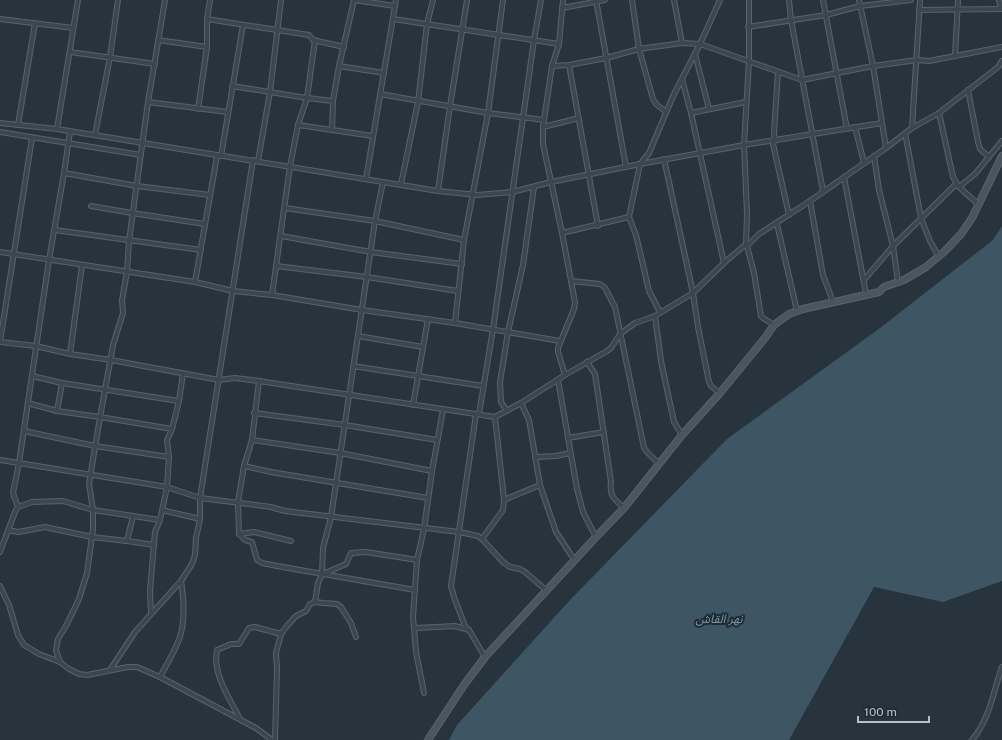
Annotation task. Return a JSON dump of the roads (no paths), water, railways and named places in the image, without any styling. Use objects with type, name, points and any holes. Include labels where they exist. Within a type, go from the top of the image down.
[{"type":"main road","points":[[428,740],[464,685],[485,657],[624,508],[682,435],[720,393],[766,338],[774,325],[783,318],[803,309],[879,292],[884,287],[898,282],[926,267],[939,256],[970,223],[1002,156]]},
{"type":"street","points":[[57,129],[78,0]]},
{"type":"street","points":[[95,135],[110,57],[118,0]]},
{"type":"street","points":[[60,662],[56,650],[58,639],[79,599],[87,573],[92,537],[92,510],[89,484],[90,475],[116,333],[123,313],[122,300],[127,272],[128,241],[148,102],[165,0]]},
{"type":"street","points":[[198,108],[207,47],[207,20],[210,0]]},
{"type":"street","points":[[258,161],[270,92],[276,30],[281,0]]},
{"type":"street","points":[[332,130],[333,100],[354,0],[395,6]]},
{"type":"street","points":[[366,179],[396,0]]},
{"type":"street","points":[[401,184],[418,102],[427,24],[433,0]]},
{"type":"street","points":[[438,191],[467,0]]},
{"type":"street","points":[[455,323],[464,240],[488,113],[497,35],[503,0]]},
{"type":"street","points":[[485,657],[465,626],[451,586],[477,414],[493,329],[534,40],[542,0]]},
{"type":"street","points":[[564,0],[559,44],[552,66],[544,120],[543,144],[562,233],[575,306],[560,341],[558,352],[565,374]]},
{"type":"street","points":[[562,8],[605,0]]},
{"type":"street","points":[[632,0],[640,49],[654,101],[666,112]]},
{"type":"street","points":[[674,0],[682,43]]},
{"type":"street","points":[[660,312],[648,291],[636,235],[629,218],[640,164],[649,153],[666,112],[720,0]]},
{"type":"street","points":[[748,0],[749,62],[744,145],[747,214],[746,245],[754,273],[762,317],[774,325]]},
{"type":"street","points":[[789,0],[791,20],[823,191]]},
{"type":"street","points":[[823,0],[847,129]]},
{"type":"street","points":[[859,0],[873,66],[886,148]]},
{"type":"street","points":[[748,27],[826,15],[860,6],[911,0]]},
{"type":"street","points":[[912,128],[920,0]]},
{"type":"street","points":[[955,56],[958,0]]},
{"type":"street","points":[[919,10],[1001,9],[999,0]]},
{"type":"street","points":[[596,1],[626,167]]},
{"type":"street","points":[[0,19],[73,28]]},
{"type":"street","points":[[393,19],[559,44]]},
{"type":"street","points":[[207,20],[309,35],[315,40],[344,47]]},
{"type":"street","points":[[18,125],[34,23]]},
{"type":"street","points":[[195,282],[210,195],[219,156],[243,25]]},
{"type":"street","points":[[158,40],[207,47]]},
{"type":"street","points":[[272,295],[290,166],[298,125],[307,98],[315,40]]},
{"type":"street","points":[[552,66],[569,65],[606,58],[640,49],[682,43],[700,44],[802,80],[873,66],[917,60],[930,60],[1002,47]]},
{"type":"street","points":[[70,52],[155,64]]},
{"type":"street","points":[[695,54],[709,109]]},
{"type":"street","points":[[32,138],[0,342],[36,346],[70,354],[219,380],[235,378],[259,381],[413,406],[495,417],[521,403],[565,374],[611,348],[620,334],[635,323],[655,316],[693,293],[724,263],[759,234],[777,224],[886,148],[912,128],[939,113],[998,67],[1002,61]]},
{"type":"street","points":[[569,65],[598,226]]},
{"type":"street","points":[[339,66],[384,73]]},
{"type":"street","points":[[778,72],[774,133],[776,140],[773,144],[789,215]]},
{"type":"street","points":[[682,79],[691,113],[724,263]]},
{"type":"street","points":[[232,86],[307,98],[333,100]]},
{"type":"street","points":[[968,90],[980,149],[989,157]]},
{"type":"street","points":[[380,94],[418,102],[544,120]]},
{"type":"street","points":[[148,102],[227,112]]},
{"type":"street","points":[[691,113],[746,102]]},
{"type":"street","points":[[939,113],[952,172],[959,187],[979,205]]},
{"type":"street","points":[[543,127],[579,118]]},
{"type":"street","points":[[0,123],[57,129],[438,191],[473,195],[512,192],[551,182],[664,159],[882,123]]},
{"type":"street","points":[[298,125],[373,136]]},
{"type":"street","points":[[855,127],[864,163]]},
{"type":"street","points":[[0,132],[141,155]]},
{"type":"street","points":[[18,507],[13,493],[19,463],[49,260],[70,132]]},
{"type":"street","points":[[905,133],[921,218],[930,241],[939,256]]},
{"type":"street","points":[[864,280],[893,246],[955,185],[959,187],[975,174],[1002,141]]},
{"type":"street","points":[[874,156],[879,190],[893,246],[898,282]]},
{"type":"street","points":[[664,159],[693,293],[709,382],[711,386],[720,393]]},
{"type":"street","points":[[110,670],[136,632],[180,581],[192,564],[195,555],[200,518],[200,498],[253,160]]},
{"type":"street","points":[[64,173],[137,186],[210,195]]},
{"type":"street","points":[[844,177],[866,294]]},
{"type":"street","points":[[315,602],[318,583],[322,574],[323,548],[330,517],[345,425],[382,182]]},
{"type":"street","points":[[507,411],[501,402],[500,382],[508,332],[523,265],[534,187]]},
{"type":"street","points":[[810,201],[823,275],[833,302]]},
{"type":"street","points":[[92,206],[205,224]]},
{"type":"street","points":[[285,208],[375,221],[464,240]]},
{"type":"street","points":[[562,233],[629,218]]},
{"type":"street","points":[[777,224],[797,311]]},
{"type":"street","points":[[55,230],[201,250]]},
{"type":"street","points":[[281,236],[371,252],[462,264]]},
{"type":"street","points":[[0,252],[195,282],[232,291],[272,295],[493,329],[560,341]]},
{"type":"street","points":[[70,354],[82,265]]},
{"type":"street","points":[[276,266],[367,277],[458,291]]},
{"type":"street","points":[[571,282],[597,283],[603,286],[617,312],[620,334],[644,448],[646,452],[659,464]]},
{"type":"street","points":[[655,316],[661,361],[674,422],[682,435]]},
{"type":"street","points":[[413,406],[428,319]]},
{"type":"street","points":[[358,336],[423,347]]},
{"type":"street","points":[[587,362],[595,374],[611,482],[610,490],[613,498],[624,508]]},
{"type":"street","points":[[353,366],[483,386]]},
{"type":"street","points":[[151,614],[150,591],[155,532],[160,520],[167,487],[169,457],[167,440],[172,429],[179,401],[183,373]]},
{"type":"street","points":[[32,376],[62,383],[179,401]]},
{"type":"street","points":[[558,380],[570,453],[582,510],[596,537]]},
{"type":"street","points":[[259,381],[252,440],[244,466],[238,502],[239,534],[245,540],[252,542],[257,560],[259,562],[277,566],[415,590]]},
{"type":"street","points":[[57,411],[62,383]]},
{"type":"street","points":[[28,403],[57,411],[172,429]]},
{"type":"street","points":[[521,403],[529,420],[540,485],[556,532],[575,561]]},
{"type":"street","points":[[424,693],[416,652],[413,617],[417,560],[424,529],[432,471],[443,410]]},
{"type":"street","points":[[254,413],[345,425],[438,440]]},
{"type":"street","points":[[482,538],[503,510],[504,500],[495,417]]},
{"type":"street","points":[[24,431],[96,446],[169,457]]},
{"type":"street","points":[[568,438],[604,432]]},
{"type":"street","points":[[252,440],[340,453],[432,471]]},
{"type":"street","points":[[535,457],[556,456],[570,453]]},
{"type":"street","points":[[0,460],[167,487],[200,498],[238,502],[271,507],[285,511],[330,517],[459,532],[478,536],[482,538],[503,562],[510,567],[520,569],[546,590]]},
{"type":"street","points":[[244,466],[271,472],[428,498]]},
{"type":"street","points":[[504,500],[540,485]]},
{"type":"street","points":[[0,552],[13,516],[18,507],[38,501],[57,500],[92,510],[160,520]]},
{"type":"street","points":[[162,510],[200,518]]},
{"type":"street","points":[[127,541],[133,516]]},
{"type":"street","points":[[8,530],[18,532],[44,527],[92,537],[154,546]]},
{"type":"street","points":[[239,534],[254,532],[291,541]]},
{"type":"street","points":[[322,574],[346,564],[351,553],[366,552],[417,560]]},
{"type":"street","points":[[160,676],[178,642],[182,629],[183,600],[180,581]]},
{"type":"street","points":[[0,586],[8,604],[18,635],[24,645],[39,654],[60,662],[79,674],[87,675],[128,667],[137,667],[160,676],[241,719],[274,740]]},
{"type":"street","points":[[274,740],[277,668],[276,653],[281,634],[296,616],[306,611],[310,604],[315,602],[337,604],[342,607],[356,637]]},
{"type":"street","points":[[241,719],[219,676],[217,650],[231,644],[239,644],[249,628],[255,626],[281,634]]},
{"type":"street","points":[[414,626],[416,628],[456,626],[469,630]]},
{"type":"street","points":[[972,740],[981,729],[986,719],[1002,667]]},
{"type":"water","name":"نهر القاش","points":[[1002,226],[1002,581],[943,602],[874,587],[789,740],[449,740],[457,725],[569,601],[727,439],[880,328],[993,240]]}]
